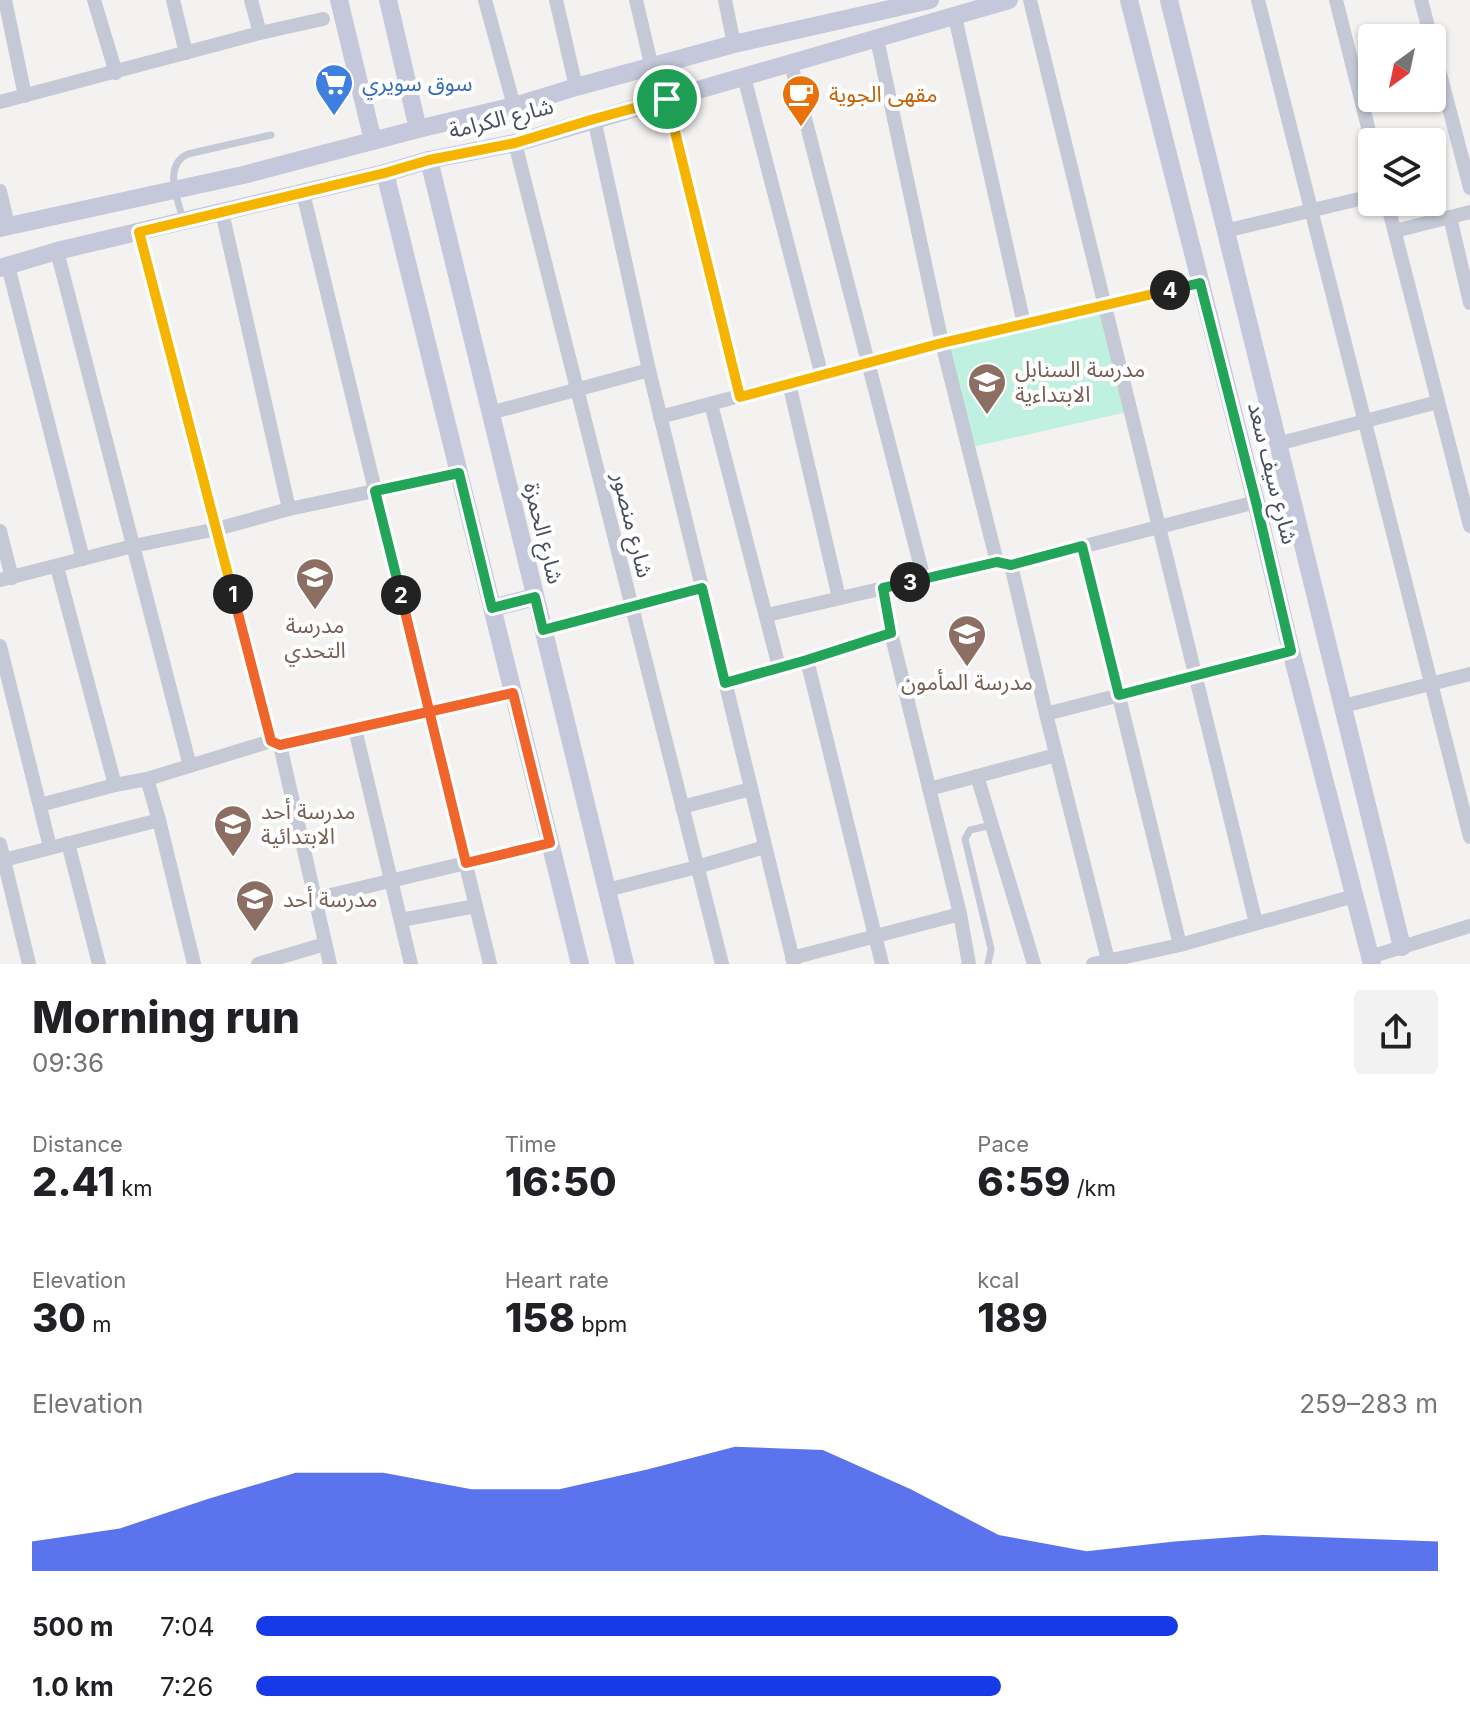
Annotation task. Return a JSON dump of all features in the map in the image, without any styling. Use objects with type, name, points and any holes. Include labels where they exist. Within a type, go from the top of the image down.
[{"type":"street","points":[[5,0],[25,96]]},
{"type":"street","points":[[94,0],[116,73]]},
{"type":"street","points":[[173,0],[186,53]]},
{"type":"street","points":[[251,0],[260,33]]},
{"type":"street","points":[[339,0],[373,141]]},
{"type":"street","points":[[388,0],[418,129]]},
{"type":"street","points":[[485,0],[514,106]]},
{"type":"street","points":[[556,0],[576,87]]},
{"type":"street","points":[[636,0],[652,68]]},
{"type":"street","points":[[725,0],[734,44]]},
{"type":"street","name":"شارع الكرامة","points":[[4,267],[57,251],[429,160],[515,143],[1009,0]]},
{"type":"street","points":[[1030,0],[1256,923]]},
{"type":"street","name":"شارع سيف سعد","points":[[1129,0],[1371,960]]},
{"type":"street","name":"شارع سيف سعد","points":[[1169,0],[1402,947]]},
{"type":"street","points":[[1258,0],[1470,837]]},
{"type":"street","points":[[1336,0],[1368,128]]},
{"type":"street","points":[[1421,0],[1427,24]]},
{"type":"street","name":"شارع الكرامة","points":[[4,227],[243,175],[514,106],[734,44],[925,1]]},
{"type":"street","points":[[955,17],[1024,324]]},
{"type":"street","points":[[0,102],[323,19]]},
{"type":"street","points":[[877,39],[942,343],[1046,714],[1109,962]]},
{"type":"street","points":[[679,60],[688,93]]},
{"type":"street","points":[[791,64],[924,579]]},
{"type":"street","points":[[744,77],[822,376]]},
{"type":"street","points":[[1446,98],[1470,188]]},
{"type":"street","points":[[667,99],[740,397]]},
{"type":"street","points":[[594,119],[660,417],[793,961],[960,914]]},
{"type":"street","name":"شارع منصور","points":[[515,143],[722,964]]},
{"type":"street","name":"شارع الحمزة","points":[[429,160],[625,964]]},
{"type":"street","points":[[385,173],[580,964]]},
{"type":"street","points":[[0,191],[4,227]]},
{"type":"street","points":[[303,193],[490,964]]},
{"type":"street","points":[[1225,231],[1358,200]]},
{"type":"street","points":[[222,212],[289,509]]},
{"type":"street","points":[[1395,231],[1470,212]]},
{"type":"street","points":[[1391,216],[1438,402],[1466,494],[1470,526]]},
{"type":"street","points":[[1450,217],[1470,303]]},
{"type":"street","points":[[139,232],[275,743],[330,964]]},
{"type":"street","points":[[57,251],[190,766]]},
{"type":"street","points":[[4,267],[83,559]]},
{"type":"street","points":[[660,417],[942,343],[1200,283]]},
{"type":"street","points":[[490,413],[649,370]]},
{"type":"street","points":[[789,383],[839,598]]},
{"type":"street","points":[[1277,444],[1438,402]]},
{"type":"street","points":[[711,404],[779,667]]},
{"type":"street","points":[[1235,419],[1269,411]]},
{"type":"street","points":[[0,531],[6,579],[289,509],[459,473]]},
{"type":"street","points":[[767,615],[1082,546],[1256,502]]},
{"type":"street","points":[[1082,546],[1180,945]]},
{"type":"street","points":[[57,567],[115,785]]},
{"type":"street","points":[[543,630],[702,588]]},
{"type":"street","points":[[883,588],[969,964]]},
{"type":"street","points":[[492,608],[535,597]]},
{"type":"street","points":[[725,683],[891,633]]},
{"type":"street","points":[[0,646],[50,847]]},
{"type":"street","points":[[1046,714],[1291,651]]},
{"type":"street","points":[[807,660],[882,964]]},
{"type":"street","points":[[1343,706],[1470,674]]},
{"type":"street","points":[[40,805],[275,743],[355,729],[513,693]]},
{"type":"street","points":[[355,729],[411,964]]},
{"type":"street","points":[[929,789],[1056,755]]},
{"type":"street","points":[[977,776],[1034,964]]},
{"type":"street","points":[[147,779],[194,964]]},
{"type":"street","points":[[682,807],[751,789]]},
{"type":"street","points":[[4,860],[159,820]]},
{"type":"street","points":[[68,843],[99,964]]},
{"type":"street","points":[[314,899],[550,843]]},
{"type":"street","points":[[0,844],[29,964]]},
{"type":"street","points":[[607,890],[765,847]]},
{"type":"street","points":[[1093,964],[1180,945],[1354,896]]},
{"type":"street","points":[[401,920],[476,906]]},
{"type":"street","points":[[1371,960],[1470,926]]},
{"type":"street","points":[[258,964],[325,944]]},
{"type":"lane","points":[[184,221],[175,190],[173,167],[178,158],[271,135]]},
{"type":"lane","points":[[988,964],[991,949],[965,839],[970,830],[992,825]]},
{"type":"green space","points":[[1104,306],[1127,412],[968,448],[942,343]]},
{"type":"place","name":"سوق سويري","points":[[334,117]]},
{"type":"place","name":"مقهى الجوية","points":[[801,128]]},
{"type":"place","name":"مدرسة السنابل الابتداءية","points":[[987,416]]},
{"type":"place","name":"مدرسة التحدي","points":[[315,611]]},
{"type":"place","name":"مدرسة المأمون","points":[[967,668]]},
{"type":"place","name":"مدرسة أحد الابتدائية","points":[[233,858]]},
{"type":"place","name":"مدرسة أحد","points":[[255,933]]},
{"type":"route","points":[[667,99],[515,143],[429,160],[139,232],[271,741],[280,745],[429,711],[513,693],[550,843],[466,863],[429,711],[375,491],[459,473],[492,608],[535,597],[543,630],[702,588],[725,683],[891,633],[883,588],[997,562],[1011,565],[1082,546],[1119,695],[1291,651],[1200,283],[942,343],[740,397],[667,99]]}]
